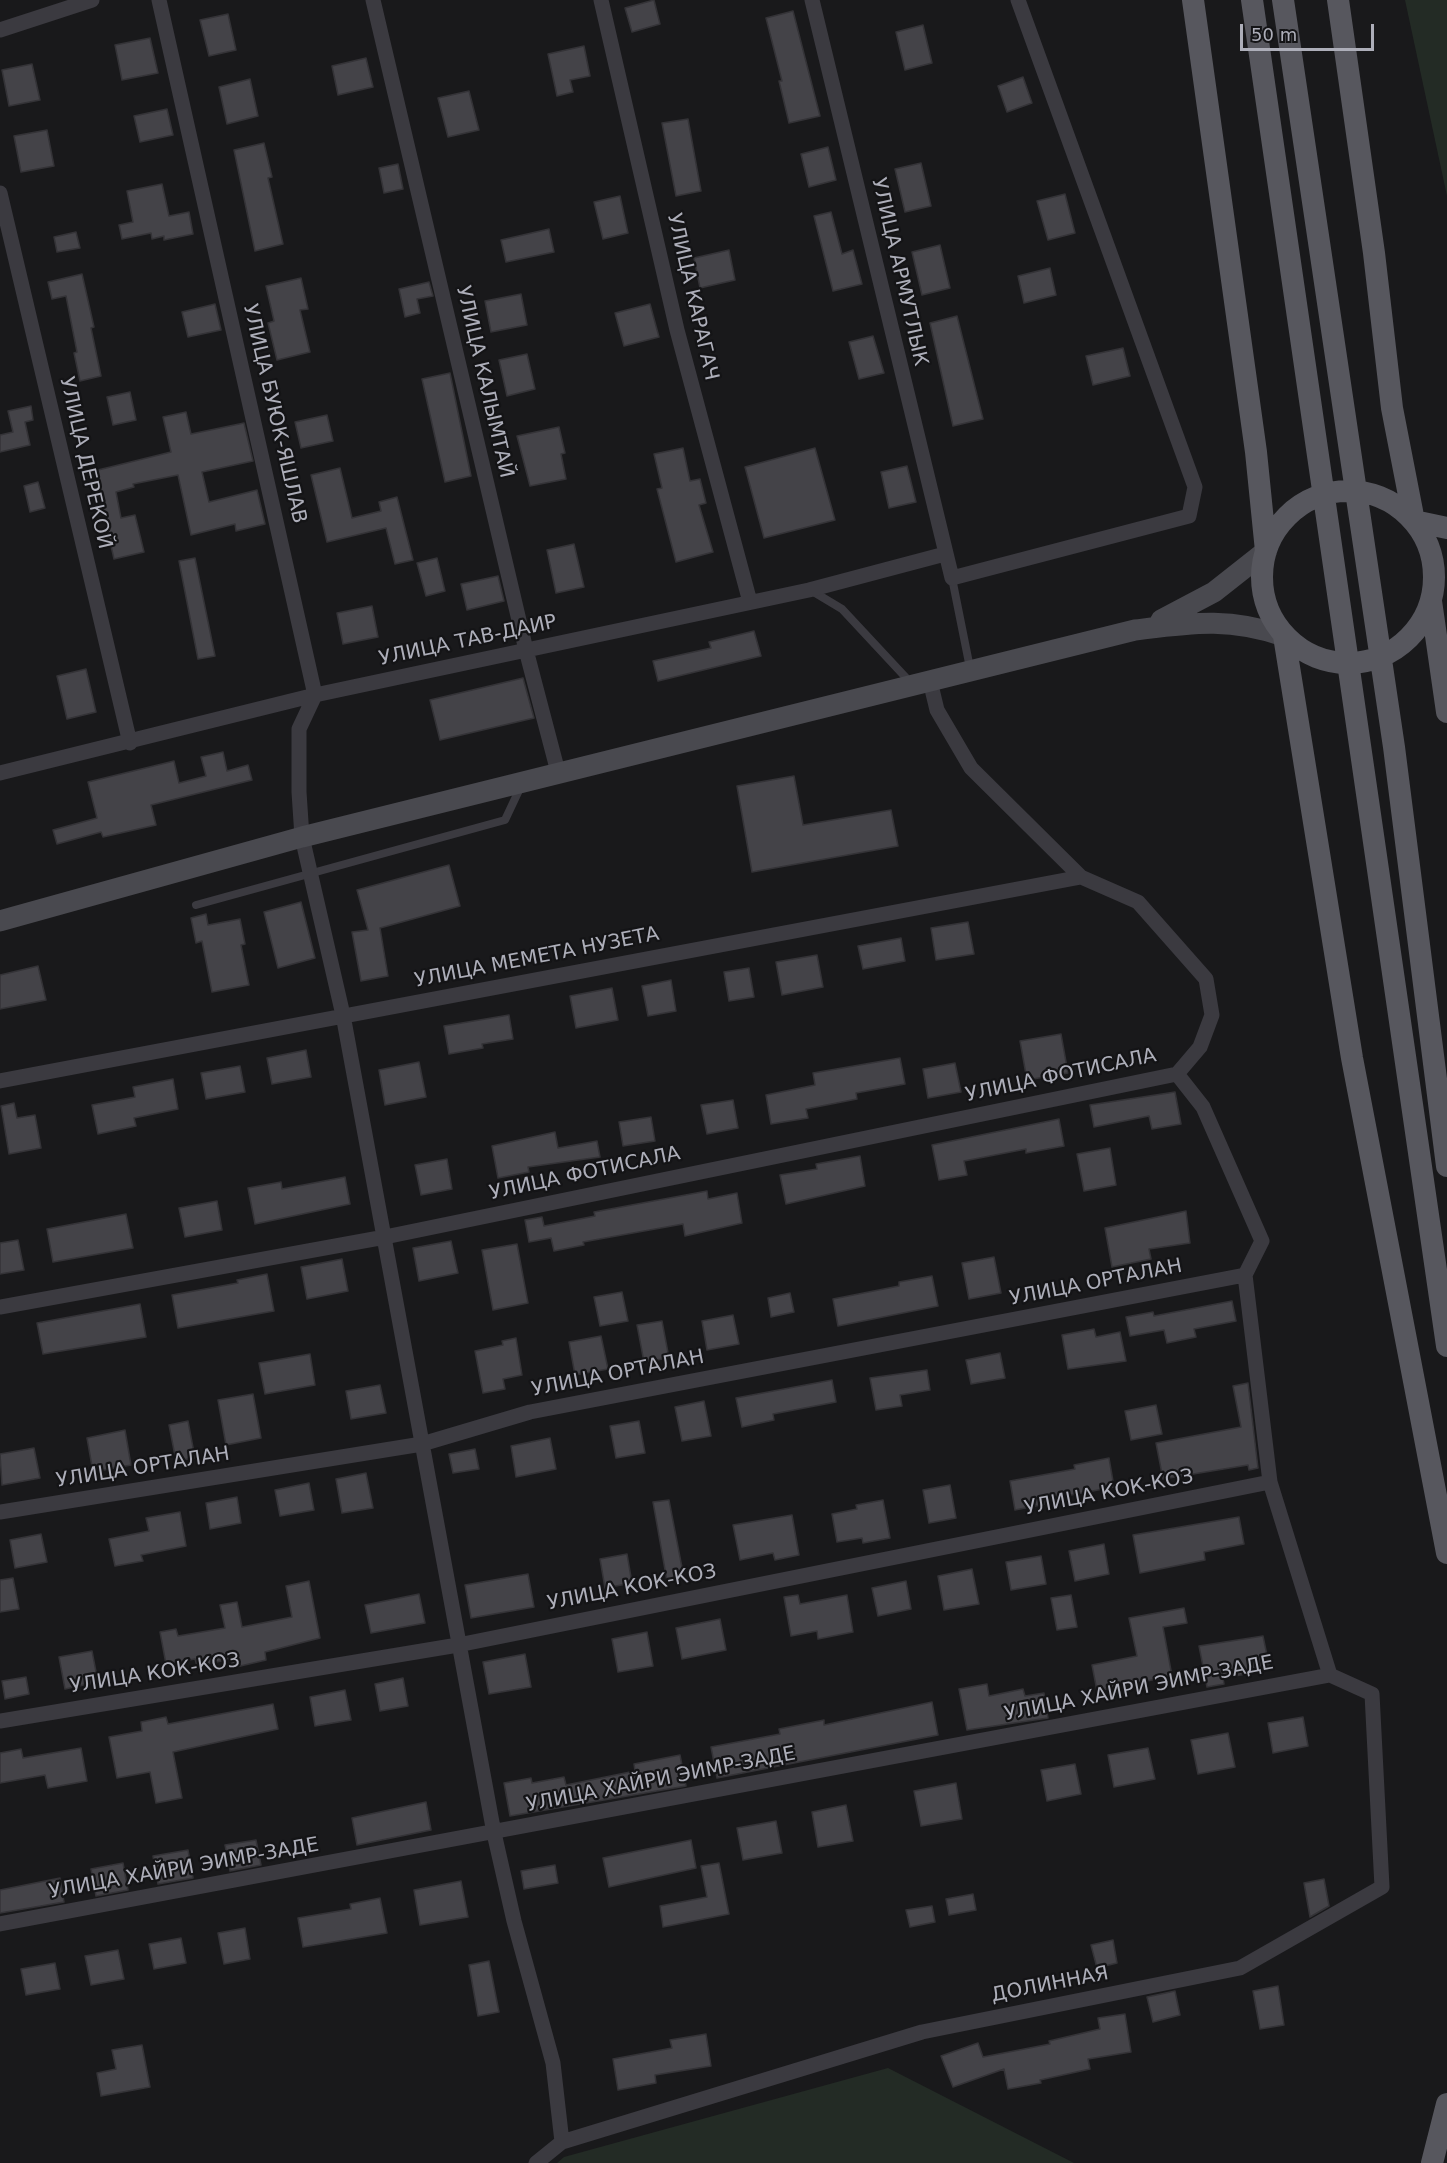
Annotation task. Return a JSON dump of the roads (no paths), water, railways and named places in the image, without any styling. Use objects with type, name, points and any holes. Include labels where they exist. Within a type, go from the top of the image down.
[{"type":"main road","points":[[1193,0],[1256,452],[1266,551]]},
{"type":"main road","points":[[1252,0],[1447,1346]]},
{"type":"main road","points":[[1283,0],[1394,747],[1447,1166]]},
{"type":"main road","points":[[1338,0],[1374,254],[1392,408],[1414,521]]},
{"type":"main road","points":[[1447,712],[1430,601],[1434,568],[1427,543],[1414,521],[1397,506],[1370,494],[1341,491],[1312,498],[1288,514],[1270,538],[1262,565],[1262,590],[1269,615],[1284,636],[1352,1058],[1447,1553]]},
{"type":"main road","points":[[1414,521],[1447,528]]},
{"type":"main road","points":[[0,921],[302,837],[1135,630],[1184,610],[1214,592],[1266,551]]},
{"type":"main road","points":[[1135,630],[1222,622],[1252,625],[1284,636],[1315,657],[1336,663],[1359,663],[1380,657],[1400,646],[1416,630],[1430,601],[1447,585]]},
{"type":"main road","points":[[1432,2163],[1447,2104]]},
{"type":"street","points":[[0,30],[92,0]]},
{"type":"street","name":"УЛИЦА БУЮК-ЯШЛАВ","points":[[159,0],[315,695]]},
{"type":"street","name":"УЛИЦА КАЛЫМТАЙ","points":[[373,0],[526,650],[558,772]]},
{"type":"street","name":"УЛИЦА КАРАГАЧ","points":[[601,0],[677,330],[750,602]]},
{"type":"street","name":"УЛИЦА АРМУТЛЫК","points":[[812,0],[952,578]]},
{"type":"street","points":[[952,578],[1189,516],[1195,487],[1018,0]]},
{"type":"street","name":"УЛИЦА ДЕРЕКОЙ","points":[[0,193],[130,743]]},
{"type":"street","name":"УЛИЦА ТАВ-ДАИР","points":[[0,773],[130,743],[315,695],[809,590],[945,554]]},
{"type":"street","points":[[921,683],[971,768],[1081,877],[1138,902],[1206,979],[1212,1015],[1200,1047],[1177,1074],[1203,1107],[1262,1241],[1245,1275],[1270,1482],[1330,1675]]},
{"type":"street","points":[[315,695],[299,729],[298,792],[302,837],[343,1015],[494,1833],[514,1921],[553,2063],[562,2142]]},
{"type":"street","name":"УЛИЦА МЕМЕТА НУЗЕТА","points":[[0,1082],[343,1015],[1081,877]]},
{"type":"street","name":"УЛИЦА ФОТИСАЛА","points":[[0,1307],[385,1236],[1177,1074]]},
{"type":"street","name":"УЛИЦА ОРТАЛАН","points":[[0,1512],[422,1444],[530,1412],[1245,1275]]},
{"type":"street","name":"УЛИЦА КОК-КОЗ","points":[[0,1721],[458,1645],[1270,1482]]},
{"type":"street","name":"ДОЛИННАЯ","points":[[536,2163],[562,2142],[922,2032],[1240,1968],[1382,1887],[1371,1694],[1330,1675]]},
{"type":"street","name":"УЛИЦА ХАЙРИ ЭИМР-ЗАДЕ","points":[[0,1924],[1330,1675]]},
{"type":"lane","points":[[952,578],[970,671]]},
{"type":"lane","points":[[809,590],[842,609],[921,683]]},
{"type":"lane","points":[[196,905],[505,820],[524,781]]}]
